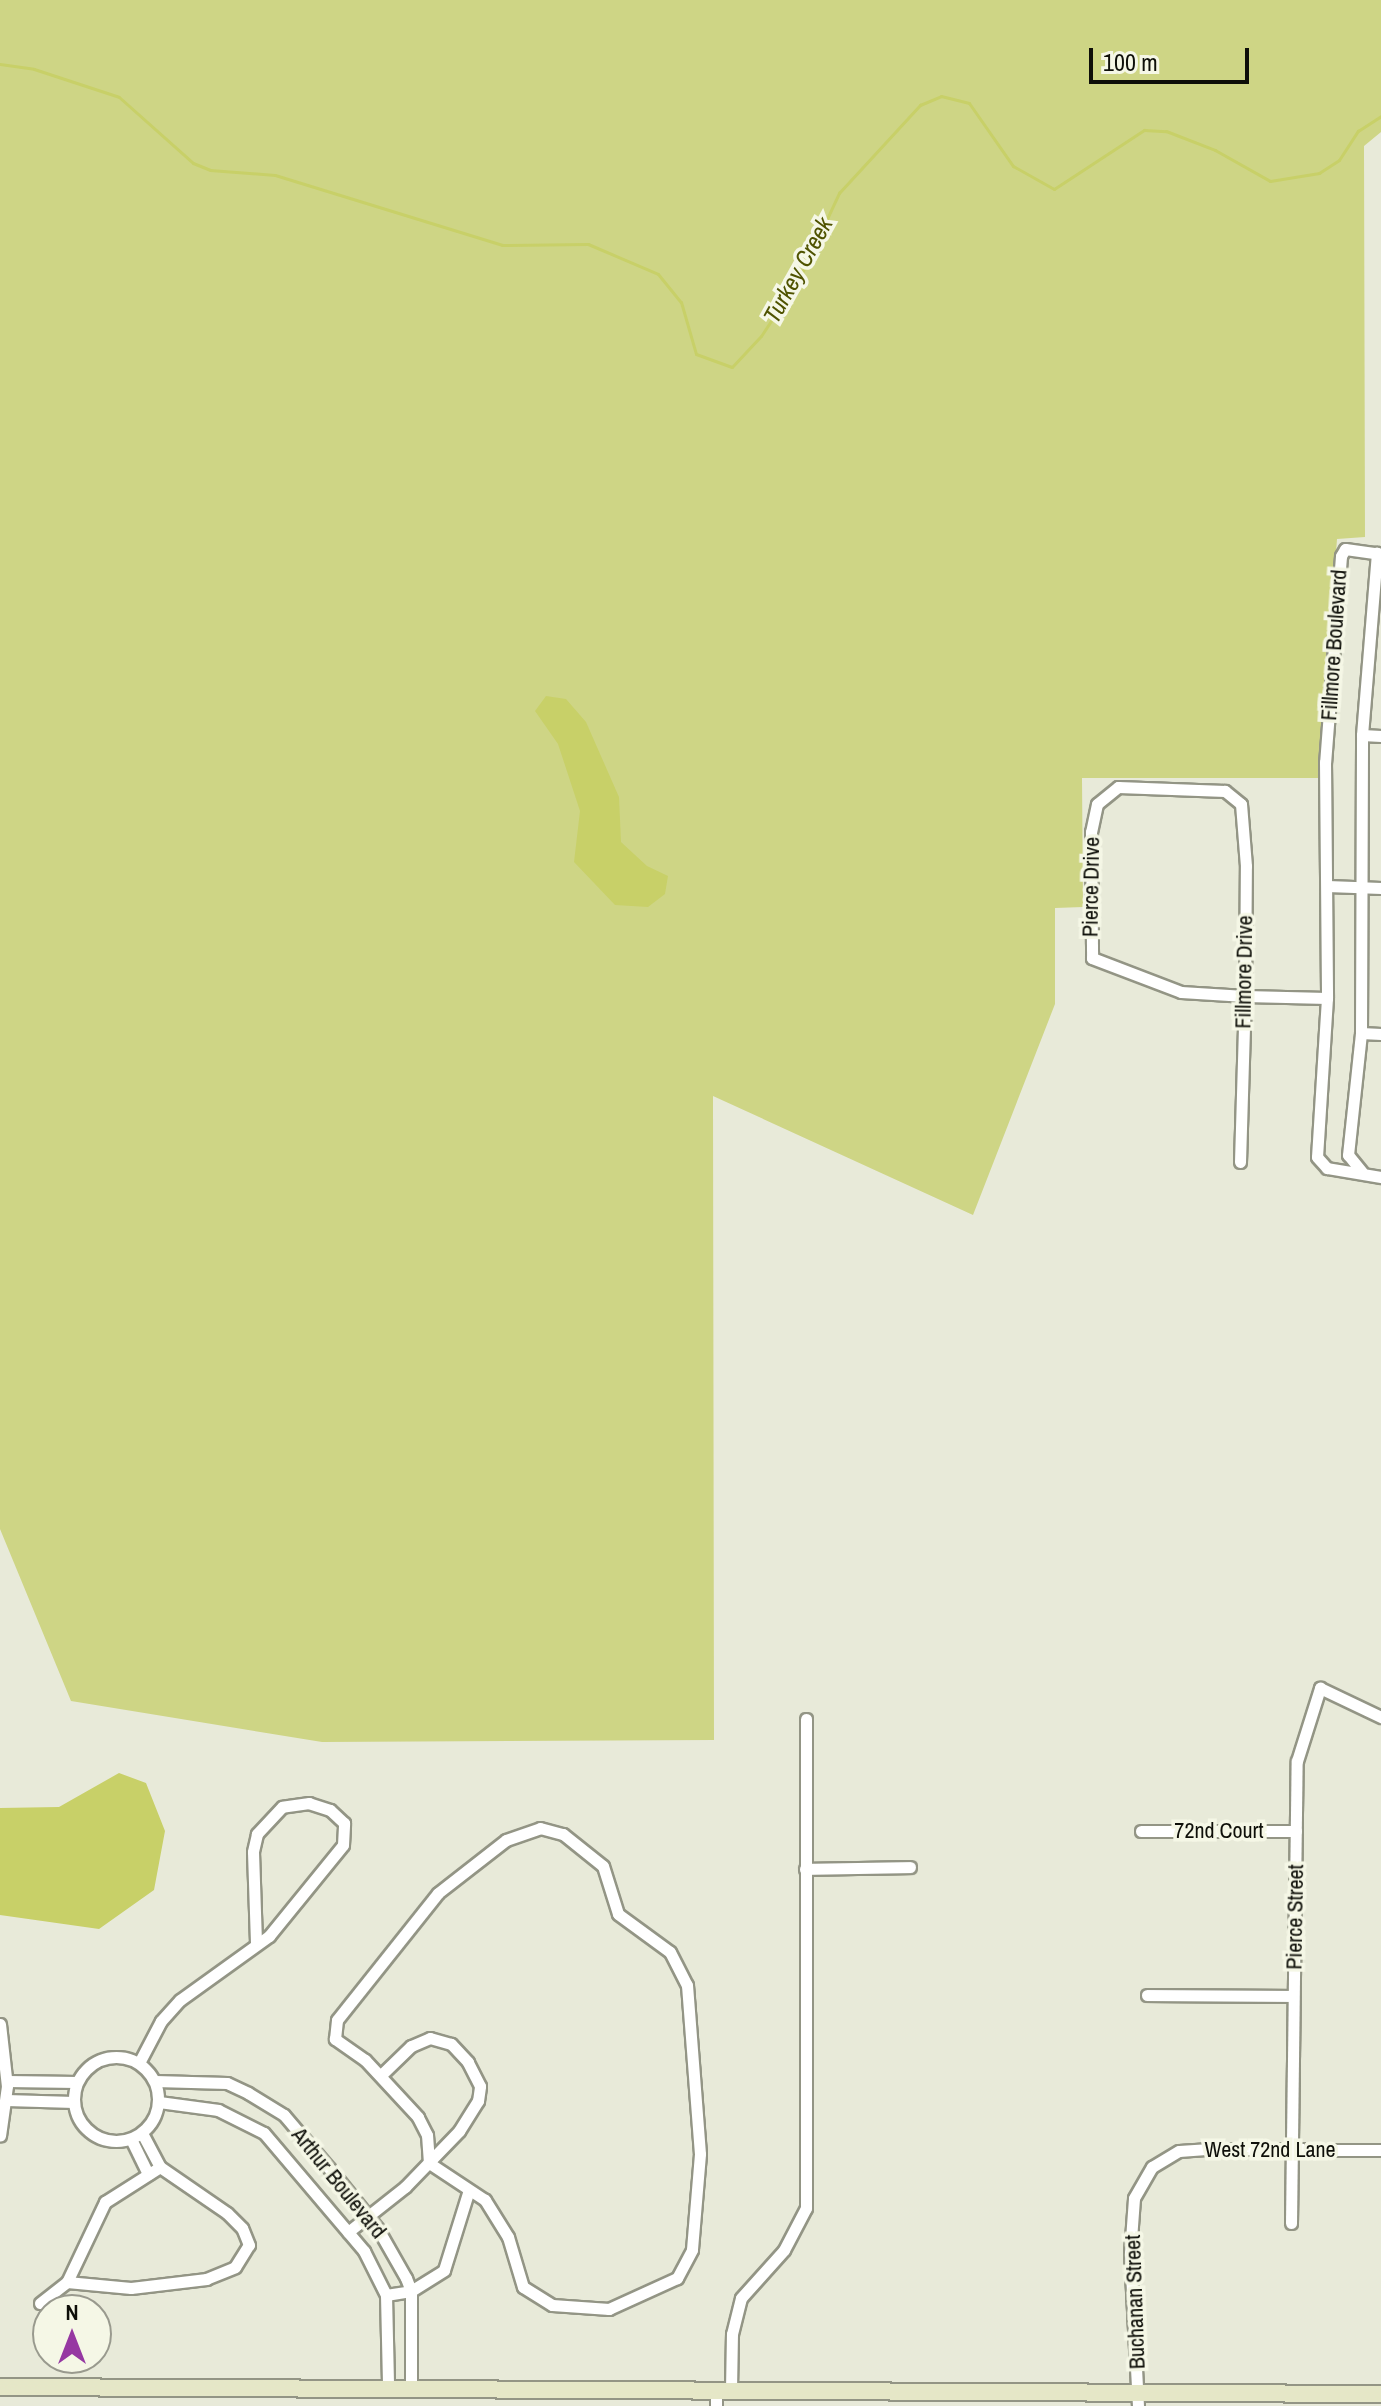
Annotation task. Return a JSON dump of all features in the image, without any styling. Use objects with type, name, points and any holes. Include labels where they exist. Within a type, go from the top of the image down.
[{"type":"street","name":"Fillmore Boulevard","points":[[1345,549],[1379,553],[1362,735],[1361,1033],[1348,1155],[1362,1172],[1327,1168],[1317,1157],[1327,998],[1325,762],[1341,556],[1345,549]]},
{"type":"street","points":[[1362,735],[1381,736]]},
{"type":"street","name":"Pierce Drive","points":[[1225,791],[1118,787],[1097,804],[1091,832],[1089,944],[1092,958],[1181,992],[1327,998]]},
{"type":"street","name":"Fillmore Drive","points":[[1225,791],[1241,804],[1246,822],[1240,1162]]},
{"type":"street","points":[[1327,886],[1381,888]]},
{"type":"street","points":[[1361,1033],[1381,1034]]},
{"type":"street","points":[[1362,1172],[1381,1177]]},
{"type":"street","name":"Pierce Street","points":[[1291,2223],[1297,1761],[1320,1688],[1381,1717]]},
{"type":"street","points":[[721,2395],[741,2298],[784,2250],[806,2208],[806,1719]]},
{"type":"street","points":[[139,2063],[161,2021],[180,2000],[269,1936],[343,1845],[344,1823],[330,1810],[309,1803],[282,1807],[257,1834],[253,1852],[256,1944]]},
{"type":"street","points":[[540,1828],[584,1848],[603,1866],[618,1914],[670,1952],[687,1985],[700,2154],[692,2250],[677,2278],[609,2309],[552,2305],[523,2287],[508,2237],[485,2200],[468,2193],[429,2163],[427,2135],[418,2117],[381,2075],[335,2039],[337,2020],[438,1893],[506,1840],[540,1828]]},
{"type":"street","name":"72nd Court","points":[[1141,1831],[1296,1831]]},
{"type":"street","points":[[805,1869],[910,1867]]},
{"type":"street","points":[[1147,1995],[1293,1996]]},
{"type":"street","points":[[0,2024],[7,2081],[0,2136]]},
{"type":"street","points":[[348,2232],[429,2163],[478,2101],[480,2086],[468,2062],[451,2044],[430,2038],[411,2046],[381,2075]]},
{"type":"street","points":[[120,2056],[139,2063],[155,2081],[159,2102],[137,2136],[108,2141],[93,2135],[74,2102],[77,2082],[89,2066],[103,2058],[120,2056]]},
{"type":"street","points":[[7,2081],[77,2082]]},
{"type":"street","name":"Arthur Boulevard","points":[[155,2081],[227,2083],[284,2115],[368,2216],[394,2253],[411,2291],[411,2387]]},
{"type":"street","points":[[6,2100],[74,2102]]},
{"type":"street","name":"Arthur Boulevard","points":[[159,2102],[218,2110],[264,2133],[348,2232],[376,2269],[386,2295],[388,2386]]},
{"type":"street","points":[[67,2282],[105,2288],[171,2285],[235,2267],[249,2245],[242,2228],[160,2167],[137,2136]]},
{"type":"street","points":[[137,2136],[148,2174]]},
{"type":"street","name":"West 72nd Lane","points":[[1134,2198],[1152,2167],[1179,2151],[1381,2150]]},
{"type":"street","points":[[52,2294],[67,2282],[105,2202],[160,2167]]},
{"type":"street","points":[[386,2295],[411,2291],[444,2270],[468,2193]]},
{"type":"street","name":"Buchanan Street","points":[[1134,2198],[1130,2253],[1138,2398]]},
{"type":"street","points":[[0,2387],[388,2386],[721,2395],[1138,2398],[1381,2394]]},
{"type":"shaded area","points":[[0,0],[1381,0],[1381,132],[1364,146],[1365,537],[1337,539],[1320,778],[1082,778],[1083,907],[1055,908],[1055,1004],[973,1215],[713,1096],[714,1740],[322,1742],[71,1701],[0,1529]]},
{"type":"shaded area","points":[[546,696],[566,699],[586,722],[619,797],[621,842],[647,866],[668,876],[665,894],[648,907],[615,905],[574,862],[580,811],[558,744],[535,711]]},
{"type":"shaded area","points":[[119,1773],[146,1783],[165,1831],[154,1890],[99,1929],[0,1915],[0,1808],[59,1807]]},
{"type":"waterway","name":"Turkey Creek","points":[[0,64],[34,69],[119,97],[193,163],[210,170],[275,175],[502,245],[588,244],[658,274],[681,302],[696,354],[732,367],[761,336],[800,277],[839,193],[920,105],[941,96],[969,103],[1013,166],[1054,189],[1144,130],[1166,131],[1215,150],[1270,181],[1319,173],[1339,160],[1358,131],[1381,116]]}]
